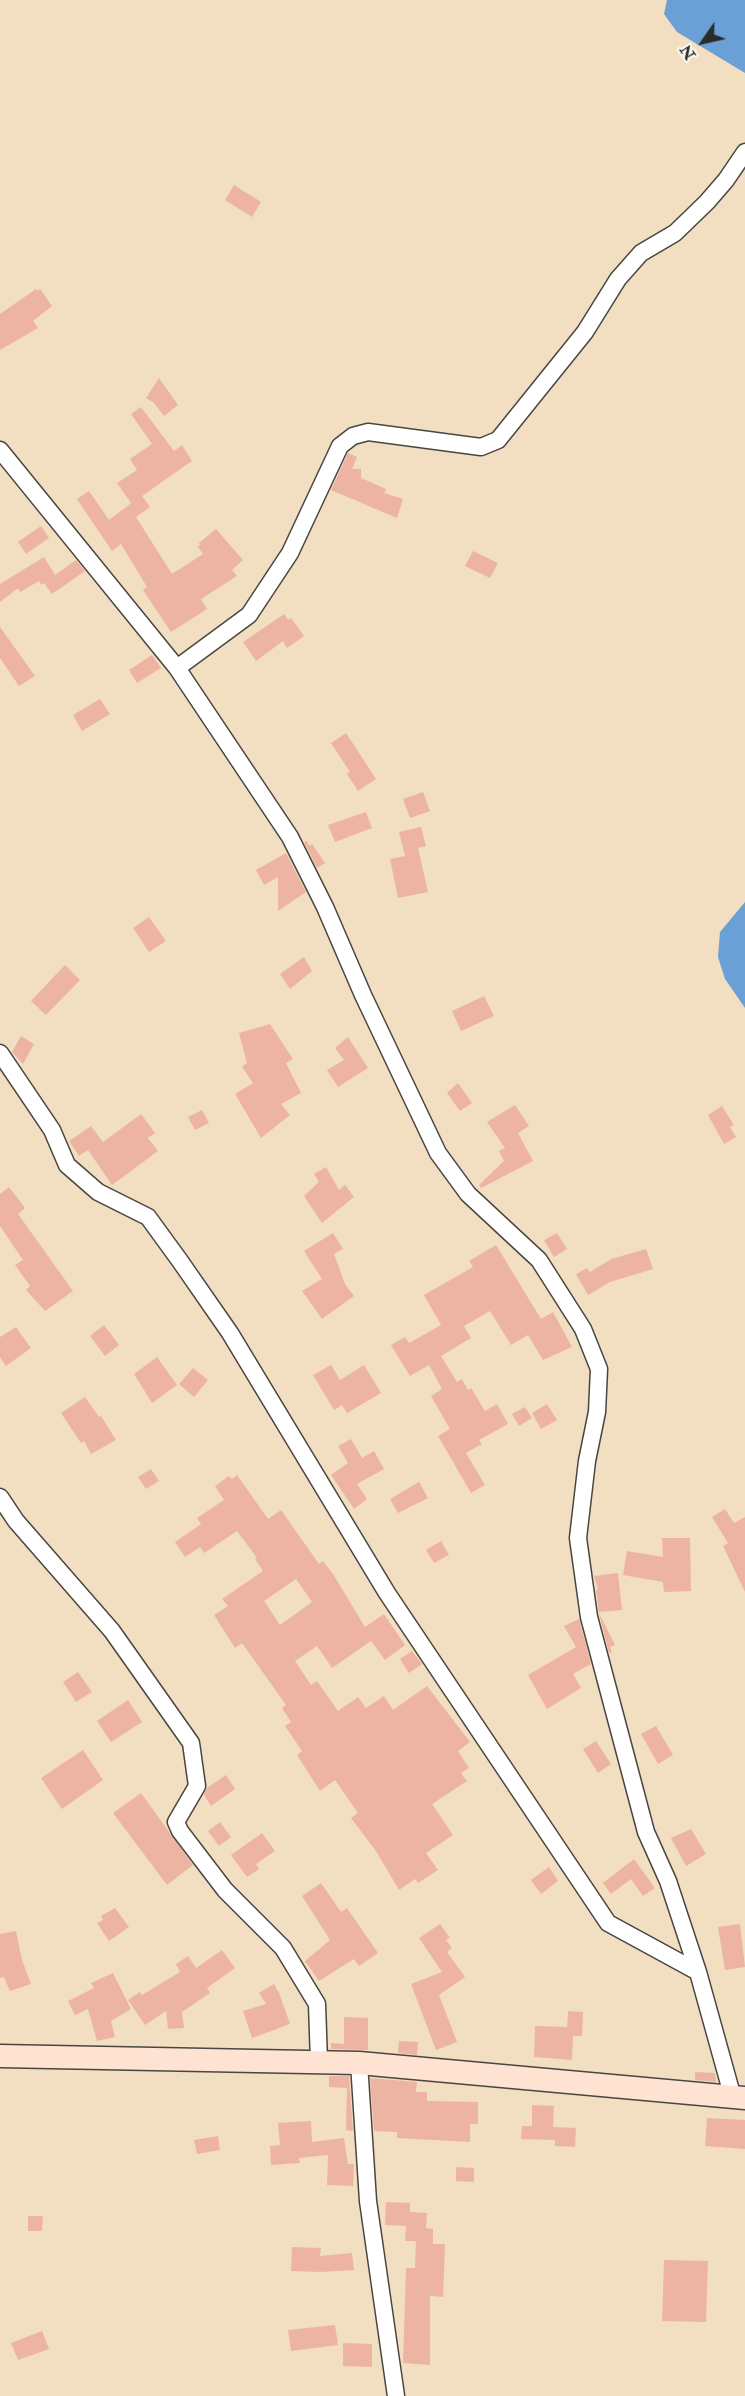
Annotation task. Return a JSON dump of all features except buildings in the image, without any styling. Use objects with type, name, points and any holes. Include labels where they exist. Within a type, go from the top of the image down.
[{"type":"main road","points":[[0,2056],[360,2063],[739,2098]]},
{"type":"street","points":[[177,668],[249,615],[290,553],[340,446],[352,436],[368,432],[481,447],[498,440],[585,332],[618,279],[641,253],[675,233],[706,202],[726,180],[745,152]]},
{"type":"street","points":[[0,450],[177,668],[290,837],[325,907],[363,995],[438,1153],[468,1194],[538,1260],[583,1329],[598,1369],[597,1412],[587,1461],[578,1538],[589,1617],[646,1832],[668,1881],[739,2098]]},
{"type":"street","points":[[0,1053],[52,1130],[67,1165],[98,1192],[148,1217],[180,1261],[230,1333],[387,1593],[608,1923],[698,1972]]},
{"type":"street","points":[[0,1497],[16,1521],[112,1631],[191,1743],[197,1786],[176,1822],[180,1831],[225,1890],[283,1948],[317,2004],[319,2062]]},
{"type":"street","points":[[360,2063],[368,2201],[396,2396]]},
{"type":"water","points":[[667,0],[745,0],[745,73],[677,32],[664,14]]},
{"type":"water","points":[[745,902],[745,1008],[725,979],[718,957],[720,932]]}]
